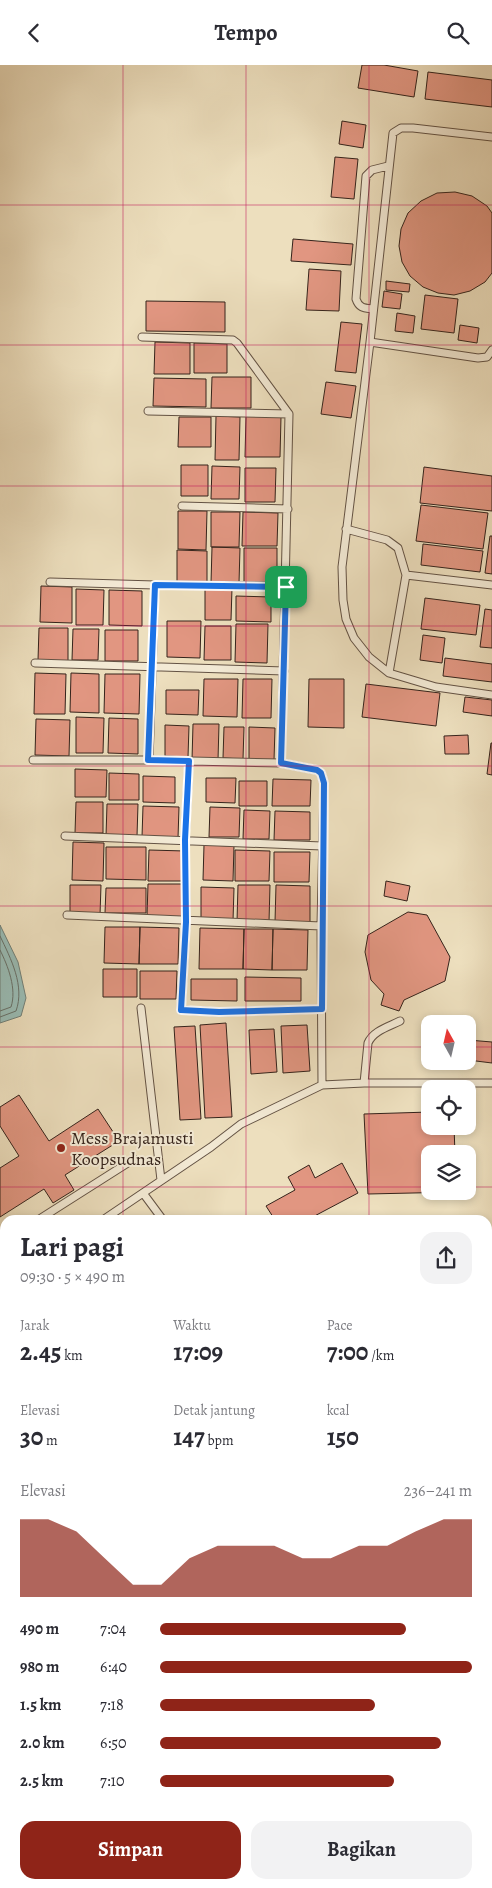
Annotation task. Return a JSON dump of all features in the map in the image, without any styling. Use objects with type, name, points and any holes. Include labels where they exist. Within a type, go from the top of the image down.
[{"type":"lane","points":[[492,137],[413,128],[401,128],[394,131],[392,135],[370,342],[342,567],[343,600],[346,619],[354,638],[369,657],[389,673],[436,687],[492,695]]},
{"type":"lane","points":[[372,309],[363,308],[357,303],[356,299],[366,176],[372,170],[388,166]]},
{"type":"lane","points":[[142,337],[233,341],[237,343],[289,414],[281,763]]},
{"type":"lane","points":[[370,342],[478,358],[487,357],[492,350]]},
{"type":"lane","points":[[148,411],[289,414]]},
{"type":"lane","points":[[182,506],[288,509]]},
{"type":"lane","points":[[346,529],[393,543],[398,548],[406,575],[389,673]]},
{"type":"lane","points":[[406,575],[492,585]]},
{"type":"lane","points":[[50,581],[286,587]]},
{"type":"lane","points":[[148,760],[155,585]]},
{"type":"lane","points":[[35,663],[284,671]]},
{"type":"lane","points":[[33,761],[148,760],[281,763],[317,770],[322,776],[324,783],[321,926],[322,1085]]},
{"type":"lane","points":[[189,761],[185,840],[186,922],[181,1010],[219,1012],[322,1009]]},
{"type":"lane","points":[[65,836],[322,846]]},
{"type":"lane","points":[[67,915],[186,922],[321,926]]},
{"type":"lane","points":[[142,1008],[161,1180]]},
{"type":"lane","points":[[364,1083],[370,1038],[400,1021]]},
{"type":"lane","points":[[110,1215],[242,1124],[322,1085],[364,1083],[492,1083]]},
{"type":"lane","points":[[46,1215],[134,1159]]},
{"type":"lane","points":[[143,1193],[159,1215]]},
{"type":"water","points":[[0,925],[18,962],[26,998],[21,1016],[0,1023]]},
{"type":"building","points":[[362,65],[384,65],[418,71],[414,97],[358,88]]},
{"type":"building","points":[[428,72],[492,80],[492,107],[425,99]]},
{"type":"building","points":[[342,121],[366,125],[363,148],[339,144]]},
{"type":"building","points":[[335,157],[358,159],[354,199],[331,197]]},
{"type":"building","points":[[455,192],[472,196],[487,206],[492,213],[492,273],[485,282],[470,291],[454,295],[438,293],[423,287],[410,276],[402,262],[399,246],[401,229],[408,213],[421,201],[437,193]]},
{"type":"building","points":[[293,239],[353,244],[351,265],[291,261]]},
{"type":"building","points":[[309,269],[341,271],[339,311],[306,310]]},
{"type":"building","points":[[386,281],[410,284],[409,292],[386,290]]},
{"type":"building","points":[[384,291],[402,294],[400,309],[382,307]]},
{"type":"building","points":[[425,295],[458,299],[454,333],[421,329]]},
{"type":"building","points":[[146,301],[225,302],[225,332],[146,331]]},
{"type":"building","points":[[397,313],[415,316],[413,333],[395,331]]},
{"type":"building","points":[[341,322],[362,324],[356,373],[335,371]]},
{"type":"building","points":[[460,325],[479,328],[477,343],[458,340]]},
{"type":"building","points":[[155,342],[190,343],[190,374],[154,374]]},
{"type":"building","points":[[194,343],[227,344],[227,373],[194,373]]},
{"type":"building","points":[[212,377],[251,377],[251,408],[211,408]]},
{"type":"building","points":[[154,378],[206,379],[206,407],[153,406]]},
{"type":"building","points":[[326,382],[356,386],[351,418],[321,414]]},
{"type":"building","points":[[216,416],[240,417],[239,460],[215,460]]},
{"type":"building","points":[[246,416],[281,417],[280,457],[245,457]]},
{"type":"building","points":[[179,417],[211,417],[211,447],[178,447]]},
{"type":"building","points":[[181,465],[208,465],[208,496],[181,496]]},
{"type":"building","points":[[212,466],[240,467],[239,499],[211,499]]},
{"type":"building","points":[[424,467],[492,476],[492,511],[420,503]]},
{"type":"building","points":[[245,468],[276,468],[275,502],[245,502]]},
{"type":"building","points":[[421,505],[488,513],[483,549],[416,541]]},
{"type":"building","points":[[178,511],[207,511],[206,550],[178,549]]},
{"type":"building","points":[[211,512],[240,512],[239,547],[211,547]]},
{"type":"building","points":[[243,512],[278,513],[277,546],[242,546]]},
{"type":"building","points":[[490,536],[492,536],[492,574],[485,573]]},
{"type":"building","points":[[423,544],[483,551],[480,572],[421,565]]},
{"type":"building","points":[[212,547],[240,548],[239,583],[211,583]]},
{"type":"building","points":[[244,548],[277,548],[277,585],[244,584]]},
{"type":"building","points":[[177,550],[207,551],[207,582],[177,582]]},
{"type":"building","points":[[41,586],[72,587],[72,623],[40,622]]},
{"type":"building","points":[[205,588],[232,588],[231,620],[205,620]]},
{"type":"building","points":[[76,589],[104,590],[103,625],[76,625]]},
{"type":"building","points":[[109,590],[142,591],[142,626],[109,625]]},
{"type":"building","points":[[236,596],[271,597],[271,622],[236,621]]},
{"type":"building","points":[[425,598],[480,605],[476,635],[421,629]]},
{"type":"building","points":[[485,609],[492,610],[492,648],[480,647]]},
{"type":"building","points":[[167,621],[201,621],[200,658],[167,657]]},
{"type":"building","points":[[236,624],[268,624],[267,663],[235,662]]},
{"type":"building","points":[[205,626],[231,626],[231,660],[204,660]]},
{"type":"building","points":[[39,628],[68,628],[68,661],[38,660]]},
{"type":"building","points":[[73,629],[99,629],[98,660],[72,660]]},
{"type":"building","points":[[105,630],[138,630],[138,661],[105,661]]},
{"type":"building","points":[[423,635],[445,638],[442,663],[420,660]]},
{"type":"building","points":[[445,658],[492,664],[492,682],[443,676]]},
{"type":"building","points":[[35,673],[66,674],[65,714],[34,714]]},
{"type":"building","points":[[71,673],[99,674],[99,713],[70,712]]},
{"type":"building","points":[[105,674],[140,674],[139,714],[104,713]]},
{"type":"building","points":[[204,679],[238,679],[237,717],[203,716]]},
{"type":"building","points":[[243,679],[272,679],[271,718],[242,718]]},
{"type":"building","points":[[309,679],[344,679],[344,728],[308,727]]},
{"type":"building","points":[[366,684],[440,693],[436,726],[362,717]]},
{"type":"building","points":[[166,690],[199,690],[198,715],[166,714]]},
{"type":"building","points":[[465,697],[492,700],[492,716],[463,712]]},
{"type":"building","points":[[76,717],[104,718],[103,753],[76,753]]},
{"type":"building","points":[[109,718],[138,719],[138,754],[108,753]]},
{"type":"building","points":[[36,719],[70,720],[69,756],[35,755]]},
{"type":"building","points":[[193,724],[219,724],[218,760],[192,760]]},
{"type":"building","points":[[165,725],[189,726],[188,757],[165,756]]},
{"type":"building","points":[[224,727],[244,727],[243,759],[223,758]]},
{"type":"building","points":[[249,727],[275,728],[274,760],[249,759]]},
{"type":"building","points":[[468,735],[469,754],[445,754],[444,736]]},
{"type":"building","points":[[492,743],[492,775],[487,774]]},
{"type":"building","points":[[75,769],[107,770],[106,797],[75,797]]},
{"type":"building","points":[[109,773],[139,774],[139,800],[109,800]]},
{"type":"building","points":[[143,776],[175,777],[175,803],[143,802]]},
{"type":"building","points":[[206,778],[236,778],[235,803],[206,802]]},
{"type":"building","points":[[273,779],[311,780],[310,806],[272,806]]},
{"type":"building","points":[[239,781],[267,781],[267,806],[239,806]]},
{"type":"building","points":[[76,802],[103,802],[103,833],[75,833]]},
{"type":"building","points":[[107,804],[138,804],[137,836],[106,836]]},
{"type":"building","points":[[143,806],[179,807],[178,838],[142,837]]},
{"type":"building","points":[[210,807],[240,808],[239,837],[209,837]]},
{"type":"building","points":[[244,810],[270,811],[269,839],[243,839]]},
{"type":"building","points":[[275,811],[310,812],[310,840],[274,840]]},
{"type":"building","points":[[73,842],[104,843],[103,881],[72,880]]},
{"type":"building","points":[[204,845],[234,846],[233,881],[203,880]]},
{"type":"building","points":[[106,847],[146,847],[146,880],[106,879]]},
{"type":"building","points":[[149,850],[185,851],[184,881],[148,881]]},
{"type":"building","points":[[235,850],[270,851],[269,881],[235,881]]},
{"type":"building","points":[[274,852],[310,852],[309,882],[274,882]]},
{"type":"building","points":[[386,881],[410,886],[407,901],[384,896]]},
{"type":"building","points":[[148,884],[183,884],[183,917],[147,916]]},
{"type":"building","points":[[70,885],[101,885],[100,915],[70,915]]},
{"type":"building","points":[[238,885],[270,885],[269,922],[237,922]]},
{"type":"building","points":[[276,885],[310,886],[310,922],[275,922]]},
{"type":"building","points":[[201,887],[234,888],[233,921],[201,920]]},
{"type":"building","points":[[106,888],[146,888],[146,913],[105,913]]},
{"type":"building","points":[[408,912],[427,915],[450,957],[445,981],[404,1000],[399,1011],[381,1005],[384,994],[371,980],[365,952],[368,935]]},
{"type":"building","points":[[105,927],[140,927],[139,964],[104,963]]},
{"type":"building","points":[[140,927],[179,928],[178,964],[139,964]]},
{"type":"building","points":[[200,928],[244,929],[243,969],[199,969]]},
{"type":"building","points":[[244,929],[273,929],[272,970],[243,969]]},
{"type":"building","points":[[273,929],[308,930],[307,970],[272,970]]},
{"type":"building","points":[[103,969],[137,969],[137,997],[103,997]]},
{"type":"building","points":[[140,971],[177,971],[176,999],[140,999]]},
{"type":"building","points":[[245,977],[301,978],[301,1001],[245,1001]]},
{"type":"building","points":[[191,979],[237,979],[237,1001],[191,1000]]},
{"type":"building","points":[[226,1023],[232,1117],[205,1118],[200,1025]]},
{"type":"building","points":[[307,1025],[310,1071],[283,1073],[281,1026]]},
{"type":"building","points":[[195,1026],[201,1119],[180,1120],[174,1027]]},
{"type":"building","points":[[274,1029],[277,1072],[251,1074],[249,1030]]},
{"type":"building","points":[[476,1041],[492,1042],[492,1063],[476,1061]]},
{"type":"building","name":"Mess Brajamusti Koopsudnas","points":[[19,1095],[49,1141],[98,1109],[119,1141],[65,1175],[74,1190],[53,1203],[44,1189],[3,1215],[0,1215],[0,1168],[19,1156],[0,1126],[0,1107]]},
{"type":"building","points":[[421,1112],[421,1135],[454,1135],[455,1145],[421,1145],[421,1193],[368,1194],[364,1114]]},
{"type":"building","points":[[342,1163],[358,1193],[316,1215],[272,1215],[266,1206],[295,1190],[288,1177],[309,1165],[315,1178]]},
{"type":"place","name":"Mess Brajamusti Koopsudnas","points":[[61,1148]]},
{"type":"route","points":[[155,585],[286,587],[281,763],[317,770],[321,773],[324,783],[322,1009],[219,1012],[181,1010],[186,922],[185,840],[189,761],[148,760],[155,585]]}]
